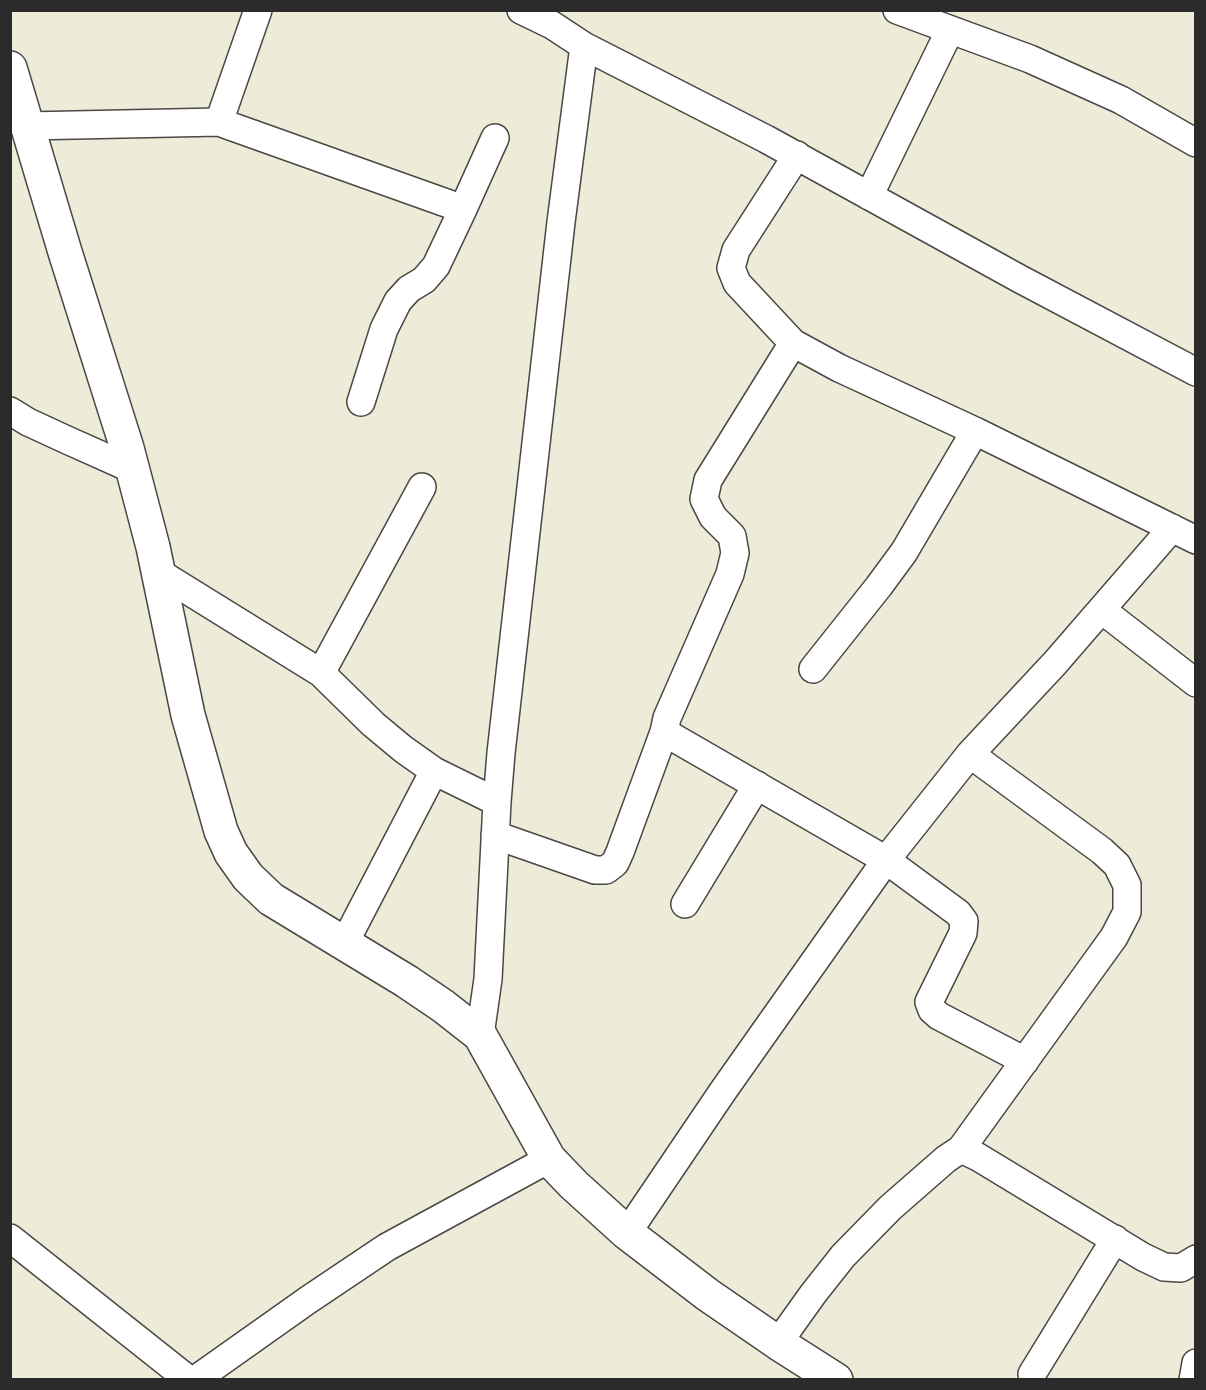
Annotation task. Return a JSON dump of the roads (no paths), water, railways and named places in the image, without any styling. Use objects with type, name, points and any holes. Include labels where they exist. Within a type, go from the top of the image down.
[{"type":"street","points":[[219,122],[258,10]]},
{"type":"street","points":[[521,10],[555,18],[584,46],[797,155],[1020,279],[1196,372]]},
{"type":"street","points":[[897,10],[1030,59],[1122,100],[1196,143]]},
{"type":"street","points":[[869,196],[950,30]]},
{"type":"street","points":[[480,1035],[488,980],[501,753],[561,222],[584,46]]},
{"type":"street","points":[[10,68],[132,469],[158,572],[188,715],[221,831],[231,853],[248,877],[271,899],[424,993],[480,1035],[549,1159],[627,1233],[708,1295],[836,1380]]},
{"type":"street","points":[[27,126],[219,122],[463,210]]},
{"type":"street","points":[[361,402],[384,329],[398,301],[409,289],[424,280],[436,266],[495,138]]},
{"type":"street","points":[[627,1233],[723,1091],[886,860],[970,754],[1102,610],[1184,534],[975,431],[839,368],[793,343],[737,283],[731,267],[736,250],[797,155]]},
{"type":"street","points":[[495,835],[595,870],[606,870],[615,863],[664,732],[667,718],[730,574],[735,553],[732,536],[713,517],[704,499],[708,480],[793,343]]},
{"type":"street","points":[[10,411],[28,422],[132,469]]},
{"type":"street","points":[[813,669],[904,552],[975,431]]},
{"type":"street","points":[[321,673],[422,487]]},
{"type":"street","points":[[158,572],[321,673],[373,724],[434,771],[497,802]]},
{"type":"street","points":[[1102,610],[1196,683]]},
{"type":"street","points":[[664,732],[886,860],[958,913],[964,921],[963,933],[929,1002],[932,1010],[939,1016],[1025,1061]]},
{"type":"street","points":[[778,1343],[843,1256],[890,1208],[946,1159],[961,1149],[1114,937],[1127,912],[1127,885],[1117,865],[1102,851],[970,754]]},
{"type":"street","points":[[344,944],[434,771]]},
{"type":"street","points":[[685,904],[757,785]]},
{"type":"street","points":[[961,1149],[1143,1257],[1164,1267],[1191,1270]]},
{"type":"street","points":[[195,1380],[387,1247],[549,1159]]},
{"type":"street","points":[[10,1238],[189,1380]]},
{"type":"street","points":[[1032,1374],[1115,1239]]},
{"type":"street","points":[[1193,1380],[1196,1364]]}]
